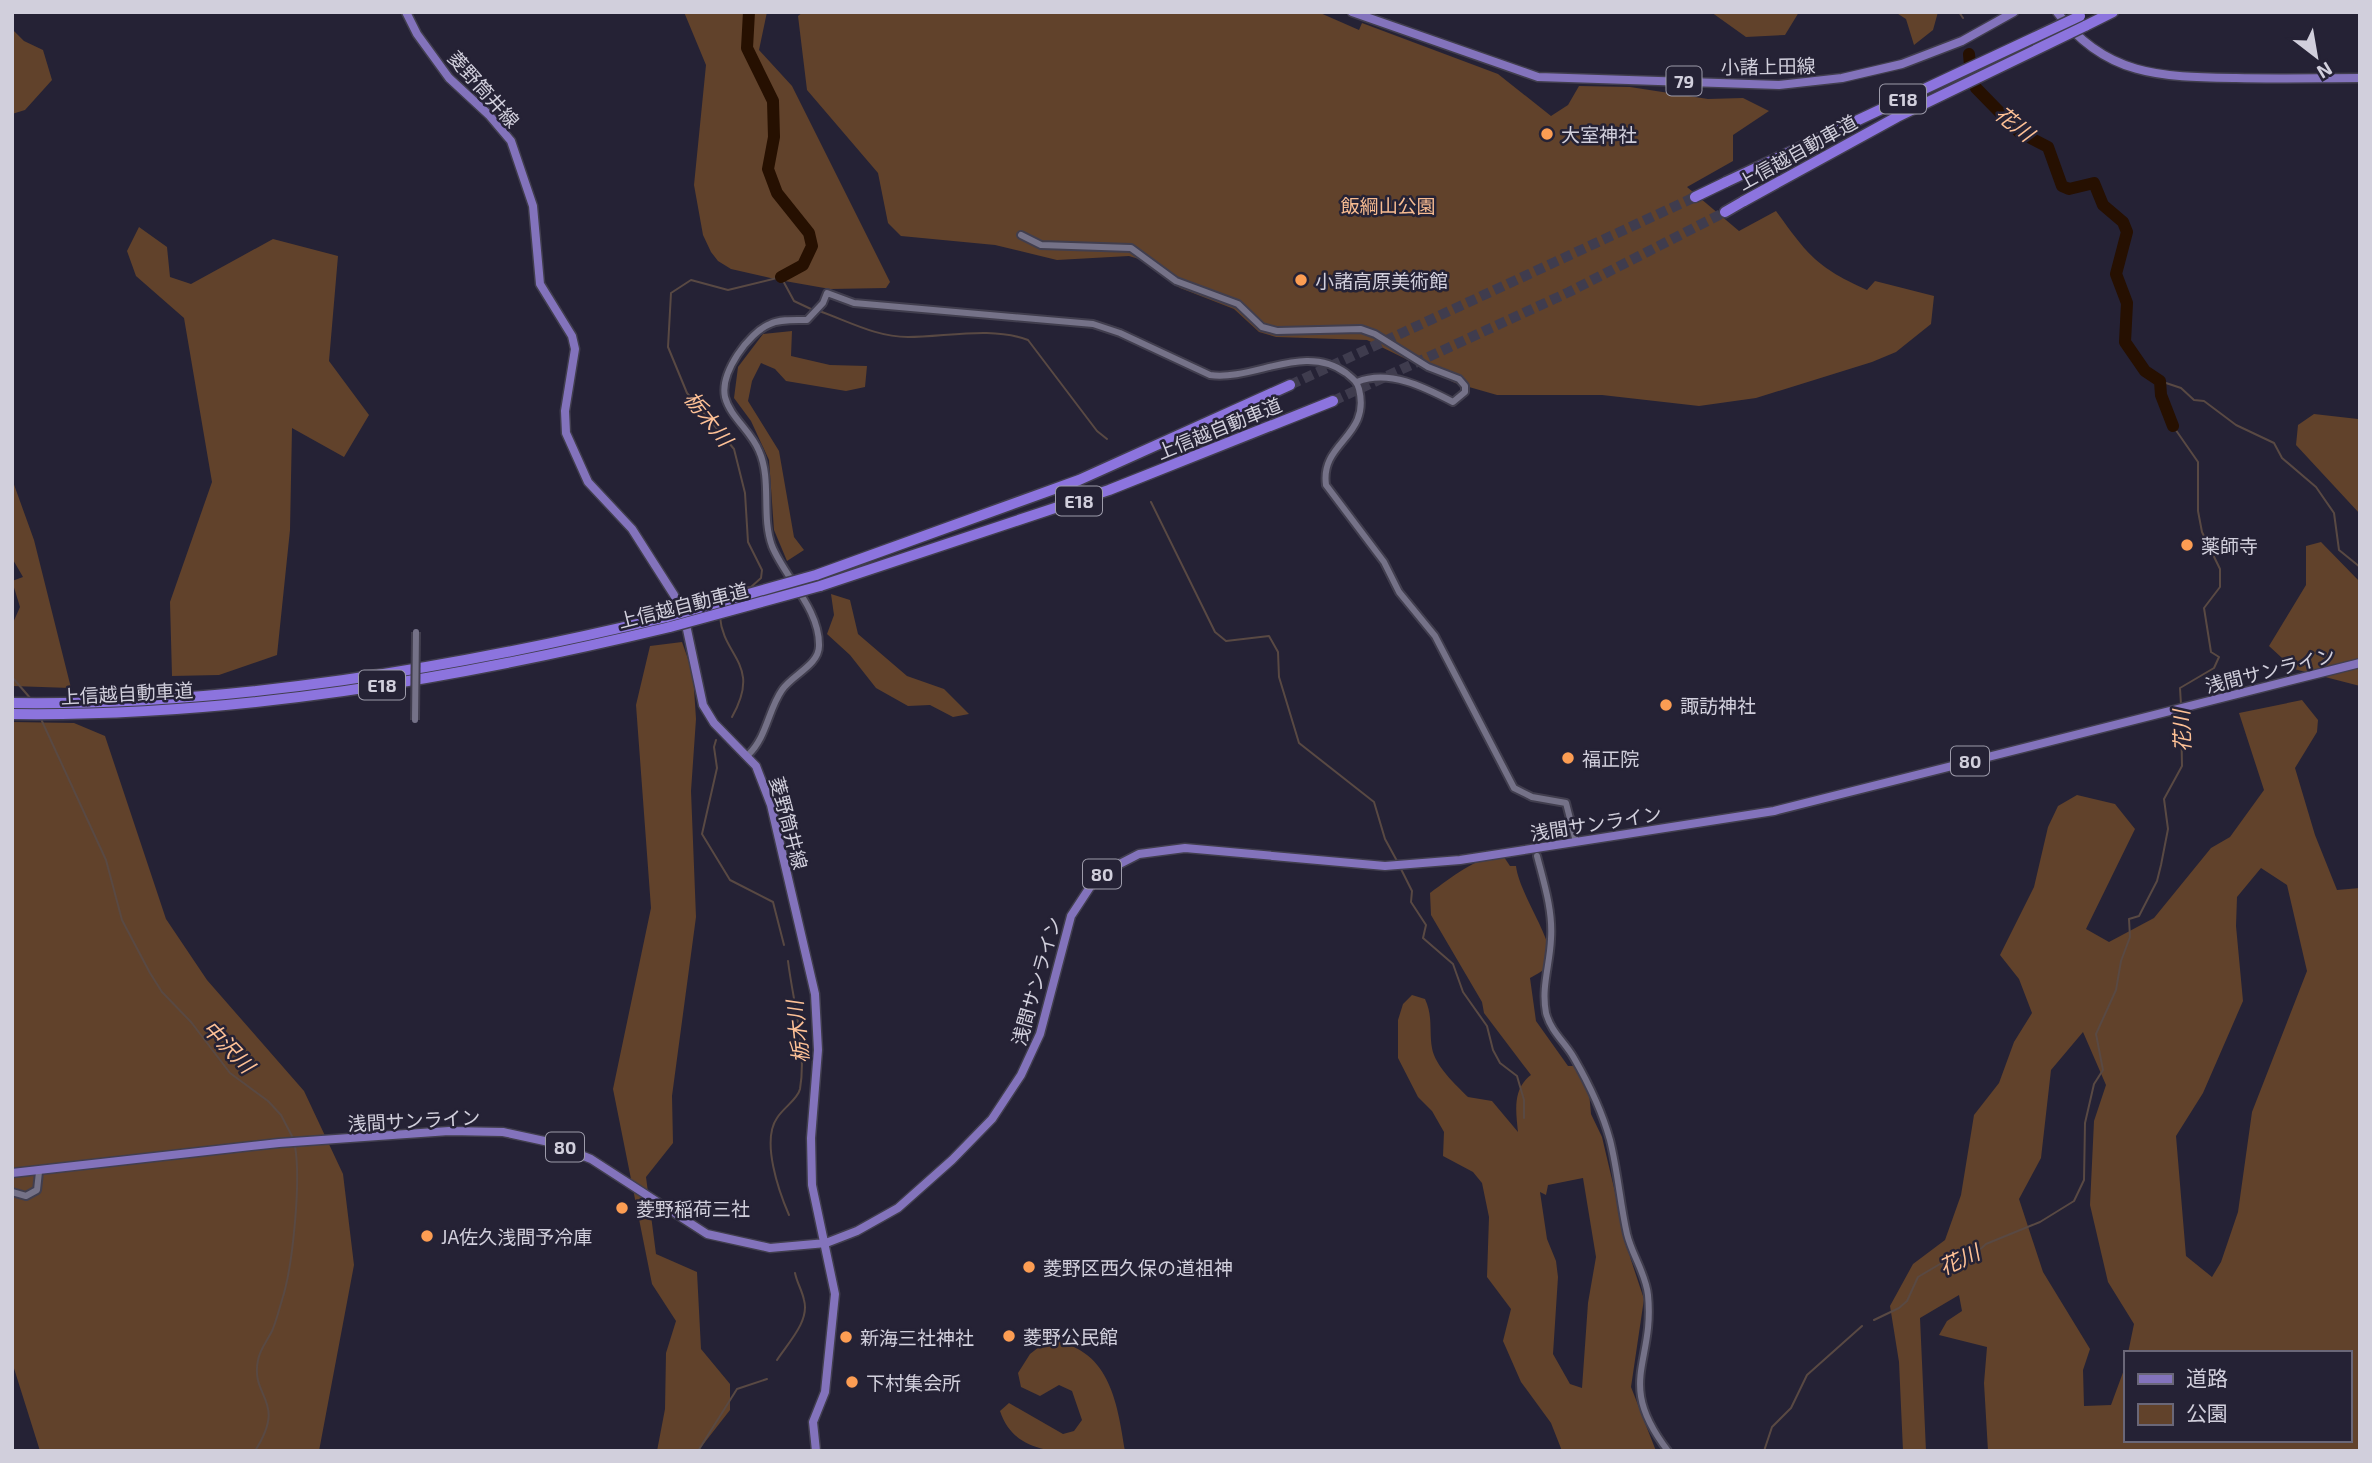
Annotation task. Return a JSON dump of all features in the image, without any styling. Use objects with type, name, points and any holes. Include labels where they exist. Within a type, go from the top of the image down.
[{"type":"highway","name":"上信越自動車道","points":[[1695,197],[2084,18],[2113,12]]},
{"type":"highway","name":"上信越自動車道","points":[[1725,212],[2084,18]]},
{"type":"highway","name":"上信越自動車道","points":[[668,622],[817,575],[972,521],[1079,480],[1290,385]]},
{"type":"highway","name":"上信越自動車道","points":[[12,714],[89,709],[371,676],[668,622],[820,586],[1087,498],[1333,401]]},
{"type":"highway","name":"上信越自動車道","points":[[12,704],[89,709]]},
{"type":"main road","name":"菱野筒井線","points":[[407,12],[416,34],[449,78],[489,114],[511,141],[533,206],[540,284],[544,296],[572,336],[575,349],[565,411],[566,433],[588,482],[632,529],[674,595],[685,620],[697,686],[708,715],[748,755],[762,778],[771,805],[815,994],[818,1050],[811,1138],[812,1185],[834,1278],[835,1312],[825,1392],[813,1422],[816,1451]]},
{"type":"main road","name":"小諸上田線","points":[[1352,12],[1538,77],[1779,85],[1842,78],[1902,64],[1962,41],[2014,12]]},
{"type":"main road","points":[[2057,12],[2079,37],[2098,51],[2146,73],[2190,78],[2360,78]]},
{"type":"main road","name":"浅間サンライン","points":[[12,1173],[279,1143],[449,1131],[503,1132],[549,1142],[591,1159],[706,1234],[770,1248],[826,1243],[857,1231],[898,1208],[938,1174],[992,1119],[1021,1075],[1040,1034],[1070,916],[1092,884],[1122,860],[1145,852],[1185,848],[1385,866],[1429,864],[1774,811],[2360,663]]},
{"type":"street","points":[[1021,235],[1041,244],[1131,248],[1176,281],[1229,300],[1262,327],[1277,331],[1361,329],[1375,334],[1428,366],[1459,379],[1465,386],[1465,392],[1453,402],[1424,387],[1391,379],[1372,376],[1357,382]]},
{"type":"street","points":[[748,755],[758,746],[781,691],[814,660],[820,648],[815,624],[771,542],[760,452],[725,397],[727,369],[763,327],[773,322],[807,320],[823,303],[827,293],[855,303],[1093,324],[1120,333],[1210,375],[1223,377],[1287,363],[1324,362],[1338,367],[1357,382],[1362,405],[1360,419],[1328,461],[1326,485],[1384,562],[1399,592],[1436,636],[1514,788],[1532,797],[1566,803],[1576,842]]},
{"type":"street","points":[[416,632],[416,723]]},
{"type":"street","points":[[1537,856],[1549,901],[1551,926],[1544,978],[1546,1013],[1552,1028],[1573,1055],[1595,1095],[1609,1138],[1621,1185],[1627,1234],[1648,1292],[1646,1345],[1639,1365],[1637,1391],[1655,1435],[1668,1451]]},
{"type":"street","points":[[12,1192],[26,1196],[37,1190],[39,1172]]},
{"type":"green space","points":[[684,12],[767,12],[759,50],[792,86],[890,282],[886,288],[830,289],[779,280],[731,269],[718,261],[711,252],[703,235],[694,185],[706,65]]},
{"type":"green space","name":"飯綱山公園","points":[[803,12],[1318,12],[1359,30],[1362,23],[1498,74],[1551,116],[1568,105],[1579,86],[1630,87],[1708,99],[1743,98],[1769,111],[1733,135],[1733,161],[1687,187],[1739,231],[1776,211],[1814,258],[1836,274],[1867,290],[1875,281],[1934,296],[1931,324],[1896,352],[1756,398],[1699,406],[1602,395],[1497,395],[1455,383],[1367,340],[1276,337],[1259,332],[1234,309],[1180,288],[1142,260],[1129,256],[1057,260],[995,245],[901,236],[888,223],[878,173],[807,90],[798,16]]},
{"type":"green space","points":[[1711,12],[1799,12],[1785,35],[1746,37]]},
{"type":"green space","points":[[1895,12],[1938,12],[1933,30],[1914,45],[1906,19]]},
{"type":"green space","points":[[12,29],[24,41],[43,50],[52,80],[25,110],[12,114]]},
{"type":"green space","points":[[139,227],[167,247],[170,277],[191,284],[273,239],[338,256],[329,361],[369,415],[344,457],[292,428],[290,530],[277,655],[219,675],[172,676],[170,602],[212,482],[184,318],[136,276],[127,251]]},
{"type":"green space","points":[[792,331],[791,356],[830,365],[867,366],[865,387],[846,391],[786,381],[775,369],[761,363],[752,381],[748,401],[779,451],[794,537],[804,550],[787,561],[774,530],[769,460],[751,421],[734,398],[738,367],[763,334]]},
{"type":"green space","points":[[2314,414],[2358,419],[2360,422],[2360,514],[2296,445],[2298,425]]},
{"type":"green space","points":[[12,479],[34,540],[71,688],[12,686],[12,625],[20,607],[12,581],[23,577],[12,558]]},
{"type":"green space","points":[[2321,542],[2360,582],[2360,686],[2294,669],[2269,646],[2306,585],[2306,546]]},
{"type":"green space","points":[[831,594],[850,600],[858,634],[907,676],[944,689],[969,714],[953,717],[930,705],[908,706],[876,688],[850,655],[827,634],[834,615]]},
{"type":"green space","points":[[682,642],[693,673],[696,719],[691,791],[696,917],[672,1096],[673,1143],[646,1177],[656,1254],[697,1272],[701,1349],[730,1384],[730,1410],[698,1451],[657,1451],[665,1409],[666,1353],[676,1321],[652,1284],[613,1089],[651,908],[636,705],[650,646]]},
{"type":"green space","points":[[2302,700],[2318,720],[2317,732],[2295,768],[2315,835],[2337,890],[2360,888],[2360,1451],[1988,1451],[1984,1383],[1987,1347],[1939,1335],[1947,1321],[1962,1311],[1959,1295],[1920,1318],[1926,1451],[1903,1451],[1899,1362],[1890,1306],[1913,1264],[1945,1240],[1961,1195],[1974,1115],[1999,1083],[2014,1042],[2032,1013],[2019,979],[2000,955],[2034,887],[2048,827],[2058,806],[2077,795],[2115,804],[2135,829],[2086,929],[2109,942],[2154,918],[2211,848],[2230,837],[2264,790],[2239,713]],"holes":[[[2261,868],[2287,885],[2307,971],[2252,1112],[2238,1212],[2221,1262],[2212,1277],[2186,1256],[2176,1136],[2203,1093],[2243,1001],[2236,926],[2237,897]],[[2083,1032],[2106,1085],[2094,1121],[2090,1205],[2108,1282],[2134,1324],[2128,1351],[2351,1351],[2351,1442],[2124,1442],[2124,1370],[2111,1405],[2084,1406],[2083,1370],[2090,1349],[2043,1272],[2019,1199],[2041,1158],[2051,1070]]]},
{"type":"green space","points":[[12,722],[74,723],[105,736],[166,919],[207,980],[304,1091],[343,1174],[354,1265],[319,1451],[40,1451],[12,1362]]},
{"type":"green space","points":[[1502,854],[1510,866],[1516,866],[1518,877],[1550,951],[1547,966],[1530,978],[1536,1021],[1568,1066],[1578,1066],[1588,1081],[1591,1114],[1602,1137],[1631,1260],[1644,1299],[1631,1387],[1656,1451],[1562,1451],[1551,1423],[1521,1382],[1503,1341],[1511,1309],[1487,1277],[1489,1217],[1482,1183],[1473,1172],[1443,1156],[1444,1132],[1432,1111],[1418,1097],[1398,1058],[1398,1020],[1403,1004],[1412,995],[1425,999],[1430,1017],[1432,1048],[1442,1068],[1468,1097],[1492,1101],[1518,1132],[1518,1094],[1531,1075],[1484,1013],[1482,1002],[1431,915],[1430,893],[1464,869]],"holes":[[[1583,1178],[1596,1257],[1588,1303],[1582,1388],[1570,1384],[1553,1354],[1558,1277],[1556,1261],[1547,1239],[1540,1192],[1546,1195],[1548,1185]]]},
{"type":"green space","points":[[1048,1340],[1085,1353],[1097,1365],[1113,1395],[1125,1451],[1070,1452],[1035,1447],[1008,1428],[1000,1411],[1009,1403],[1063,1434],[1074,1431],[1082,1420],[1072,1391],[1059,1385],[1040,1396],[1021,1387],[1018,1373],[1030,1354]]},
{"type":"waterway","name":"栃木川","points":[[749,12],[747,48],[773,101],[774,137],[768,169],[777,193],[809,233],[812,246],[803,265],[781,277]]},
{"type":"waterway","name":"花川","points":[[1959,12],[1963,18]]},
{"type":"waterway","name":"花川","points":[[1969,54],[1971,77],[1976,88],[2019,132],[2048,147],[2062,186],[2069,189],[2094,183],[2103,205],[2123,222],[2127,232],[2116,274],[2127,303],[2125,342],[2145,371],[2160,381],[2161,395],[2173,426]]},
{"type":"waterway","name":"栃木川","points":[[725,595],[731,590],[751,587],[761,578],[762,570],[748,542],[745,493],[734,449],[687,393],[668,347],[671,293],[691,280],[728,290],[781,277],[794,301],[813,310]]},
{"type":"waterway","points":[[819,311],[873,331],[896,336],[984,333],[1028,340],[1097,431],[1107,439]]},
{"type":"waterway","points":[[2160,381],[2181,388],[2194,400],[2204,401],[2236,425],[2274,443],[2282,458],[2316,487],[2334,513],[2339,550],[2360,567]]},
{"type":"waterway","name":"花川","points":[[2173,426],[2198,462],[2198,511],[2202,532],[2220,569],[2220,587],[2204,608],[2211,652],[2219,657],[2214,668],[2180,688],[2181,705]]},
{"type":"waterway","points":[[1151,502],[1215,632],[1226,641],[1269,636],[1278,652],[1279,677],[1299,743],[1374,802],[1385,839],[1397,861]]},
{"type":"waterway","name":"栃木川","points":[[720,617],[727,642],[742,673],[740,699],[732,717]]},
{"type":"waterway","name":"中沢川","points":[[12,677],[31,699]]},
{"type":"waterway","name":"花川","points":[[1874,1320],[1907,1301],[1918,1277],[1940,1264],[1976,1253],[1986,1244],[2040,1222],[2074,1201],[2084,1180],[2085,1123],[2094,1084],[2103,1070],[2096,1034],[2116,990],[2121,961],[2130,937],[2129,919],[2139,916],[2157,881],[2168,829],[2164,799],[2182,766],[2181,711]]},
{"type":"waterway","name":"中沢川","points":[[41,719],[106,860],[122,920],[150,973],[162,992],[191,1022],[230,1073],[268,1101],[281,1115],[294,1140]]},
{"type":"waterway","name":"栃木川","points":[[716,740],[714,747],[717,768],[702,834],[730,880],[773,902],[784,945]]},
{"type":"waterway","points":[[1401,869],[1412,891],[1411,902],[1426,925],[1423,938],[1453,964],[1463,992],[1487,1026],[1493,1050],[1500,1063],[1517,1076],[1524,1100],[1524,1118]]},
{"type":"waterway","name":"栃木川","points":[[788,961],[801,1042],[802,1074],[799,1093],[777,1118],[773,1128],[771,1153],[789,1215]]},
{"type":"waterway","name":"中沢川","points":[[255,1451],[268,1420],[266,1401],[257,1373],[258,1360],[277,1316],[293,1246],[297,1180],[295,1146]]},
{"type":"waterway","name":"栃木川","points":[[777,1360],[797,1332],[804,1316],[804,1300],[795,1273]]},
{"type":"waterway","name":"花川","points":[[1764,1451],[1772,1427],[1791,1408],[1807,1375],[1862,1326]]},
{"type":"waterway","name":"栃木川","points":[[698,1451],[737,1389],[767,1379]]},
{"type":"tunnel","points":[[1290,385],[1695,197]]},
{"type":"tunnel","points":[[1333,401],[1569,292],[1725,212]]},
{"type":"place","name":"大室神社","points":[[1547,134]]},
{"type":"place","name":"小諸高原美術館","points":[[1301,280]]},
{"type":"place","name":"薬師寺","points":[[2187,545]]},
{"type":"place","name":"諏訪神社","points":[[1666,705]]},
{"type":"place","name":"福正院","points":[[1568,758]]},
{"type":"place","name":"菱野稲荷三社","points":[[622,1208]]},
{"type":"place","name":"JA佐久浅間予冷庫","points":[[427,1236]]},
{"type":"place","name":"菱野区西久保の道祖神","points":[[1029,1267]]},
{"type":"place","name":"菱野公民館","points":[[1009,1336]]},
{"type":"place","name":"新海三社神社","points":[[846,1337]]},
{"type":"place","name":"下村集会所","points":[[852,1382]]}]
